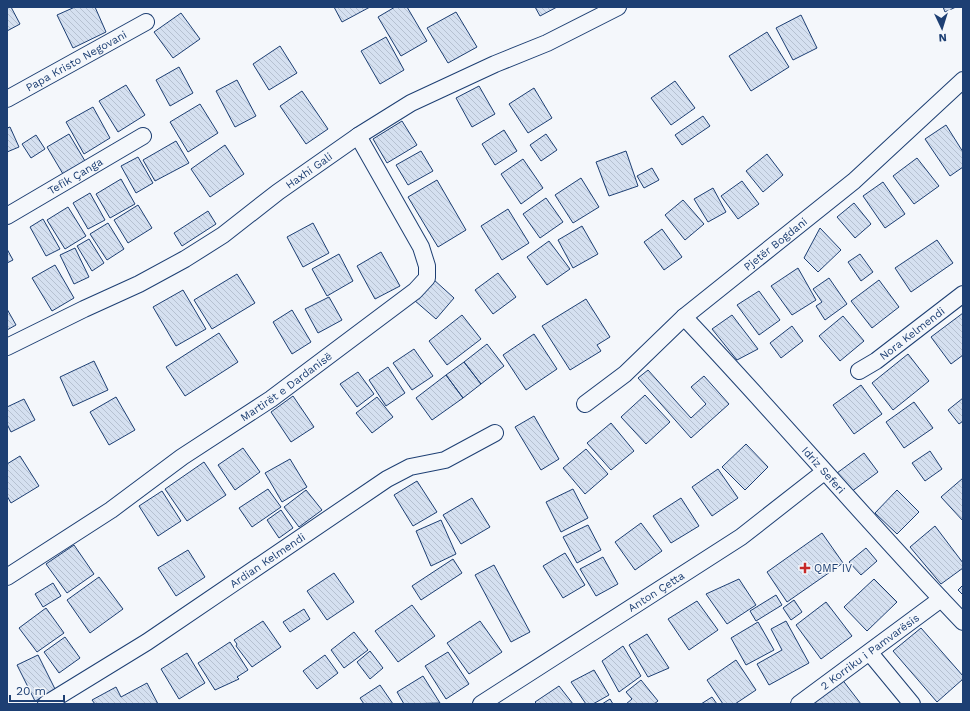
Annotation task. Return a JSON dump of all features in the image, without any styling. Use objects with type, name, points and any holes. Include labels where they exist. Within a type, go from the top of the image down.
[{"type":"street","name":"Haxhi Gali","points":[[7,347],[139,284],[185,259],[223,235],[278,192],[358,136],[411,103],[495,64],[546,43],[618,7]]},
{"type":"street","name":"Papa Kristo Negovani","points":[[7,99],[146,22]]},
{"type":"street","name":"Pjetër Bogdani","points":[[584,404],[625,374],[684,317],[854,181],[963,80]]},
{"type":"street","name":"Tefik Çanga","points":[[7,216],[143,136]]},
{"type":"street","name":"Martirët e Dardanisë","points":[[7,577],[111,510],[182,457],[271,399],[415,291],[427,278],[427,266],[421,247],[358,136]]},
{"type":"street","name":"Nora Kelmendi","points":[[859,371],[876,360],[963,294]]},
{"type":"street","name":"Idriz Seferi","points":[[684,317],[749,386],[824,472],[963,622]]},
{"type":"street","name":"Ardian Kelmendi","points":[[46,704],[147,642],[387,479],[410,467],[445,460],[495,433]]},
{"type":"street","name":"Anton Çetta","points":[[483,704],[740,537],[824,472]]},
{"type":"street","name":"2 Korriku i Pamvarësis","points":[[799,704],[870,653],[941,599]]},
{"type":"street","points":[[870,653],[912,704]]},
{"type":"building","points":[[7,7],[11,7],[20,24],[7,31]]},
{"type":"building","points":[[75,7],[95,7],[106,32],[73,48],[57,15]]},
{"type":"building","points":[[334,7],[370,7],[342,22]]},
{"type":"building","points":[[395,7],[407,7],[427,41],[401,56],[378,17]]},
{"type":"building","points":[[535,7],[557,7],[540,16]]},
{"type":"building","points":[[943,7],[956,7],[945,12]]},
{"type":"building","points":[[456,12],[477,47],[448,63],[427,28]]},
{"type":"building","points":[[181,13],[200,39],[173,58],[154,32]]},
{"type":"building","points":[[801,15],[817,48],[793,60],[776,28]]},
{"type":"building","points":[[767,32],[789,67],[751,91],[729,56]]},
{"type":"building","points":[[386,37],[404,70],[380,84],[361,51]]},
{"type":"building","points":[[280,46],[297,73],[269,90],[253,64]]},
{"type":"building","points":[[179,67],[193,93],[170,106],[156,80]]},
{"type":"building","points":[[237,80],[256,116],[235,127],[216,91]]},
{"type":"building","points":[[675,81],[695,108],[671,125],[651,98]]},
{"type":"building","points":[[126,85],[145,115],[118,132],[99,101]]},
{"type":"building","points":[[479,86],[495,114],[472,127],[456,98]]},
{"type":"building","points":[[534,88],[552,118],[528,133],[509,104]]},
{"type":"building","points":[[302,91],[328,129],[306,144],[280,106]]},
{"type":"building","points":[[200,104],[218,133],[188,152],[170,122]]},
{"type":"building","points":[[93,107],[110,138],[84,154],[66,122]]},
{"type":"building","points":[[703,116],[710,126],[682,145],[675,135]]},
{"type":"building","points":[[402,121],[417,145],[387,163],[373,139]]},
{"type":"building","points":[[946,125],[963,152],[963,167],[950,176],[925,139]]},
{"type":"building","points":[[10,127],[19,147],[7,152],[7,128]]},
{"type":"building","points":[[504,130],[517,151],[495,165],[482,144]]},
{"type":"building","points":[[69,134],[85,161],[63,174],[47,147]]},
{"type":"building","points":[[546,134],[557,150],[541,161],[530,145]]},
{"type":"building","points":[[36,135],[45,149],[31,158],[22,144]]},
{"type":"building","points":[[176,141],[189,163],[155,181],[143,160]]},
{"type":"building","points":[[225,145],[244,174],[210,197],[191,169]]},
{"type":"building","points":[[421,151],[433,171],[408,185],[396,165]]},
{"type":"building","points":[[626,151],[638,186],[609,196],[596,162]]},
{"type":"building","points":[[767,154],[783,175],[763,192],[746,171]]},
{"type":"building","points":[[138,157],[153,183],[136,193],[121,166]]},
{"type":"building","points":[[917,158],[939,186],[914,204],[893,176]]},
{"type":"building","points":[[523,159],[543,188],[521,204],[501,174]]},
{"type":"building","points":[[652,168],[659,180],[644,188],[637,176]]},
{"type":"building","points":[[581,178],[599,207],[573,223],[555,195]]},
{"type":"building","points":[[121,179],[135,204],[110,218],[96,194]]},
{"type":"building","points":[[437,180],[466,230],[438,247],[408,197]]},
{"type":"building","points":[[742,181],[759,204],[738,219],[721,196]]},
{"type":"building","points":[[883,182],[905,214],[885,228],[863,196]]},
{"type":"building","points":[[713,188],[726,212],[708,222],[694,199]]},
{"type":"building","points":[[90,193],[105,220],[88,229],[73,203]]},
{"type":"building","points":[[546,198],[563,222],[540,238],[523,214]]},
{"type":"building","points":[[683,200],[704,224],[685,240],[665,215]]},
{"type":"building","points":[[854,203],[871,224],[855,238],[837,217]]},
{"type":"building","points":[[138,205],[152,228],[128,243],[114,220]]},
{"type":"building","points":[[68,207],[86,236],[65,249],[47,220]]},
{"type":"building","points":[[508,209],[529,243],[502,260],[481,226]]},
{"type":"building","points":[[208,211],[216,224],[182,246],[174,233]]},
{"type":"building","points":[[43,219],[60,249],[46,256],[30,227]]},
{"type":"building","points":[[108,223],[124,249],[107,260],[90,234]]},
{"type":"building","points":[[313,223],[329,253],[303,267],[287,237]]},
{"type":"building","points":[[582,226],[598,254],[573,268],[558,240]]},
{"type":"building","points":[[820,228],[841,250],[818,272],[804,258]]},
{"type":"building","points":[[662,229],[682,257],[664,270],[644,242]]},
{"type":"building","points":[[89,239],[104,263],[92,271],[77,246]]},
{"type":"building","points":[[937,240],[953,263],[911,292],[895,268]]},
{"type":"building","points":[[549,241],[570,269],[547,285],[527,257]]},
{"type":"building","points":[[75,248],[89,277],[74,284],[60,255]]},
{"type":"building","points":[[7,249],[13,260],[7,263]]},
{"type":"building","points":[[381,252],[400,286],[375,299],[357,266]]},
{"type":"building","points":[[339,254],[353,281],[327,296],[312,269]]},
{"type":"building","points":[[860,254],[873,272],[861,281],[848,262]]},
{"type":"building","points":[[55,265],[74,298],[52,311],[32,278]]},
{"type":"building","points":[[798,268],[816,300],[792,315],[771,286]]},
{"type":"building","points":[[498,273],[516,297],[493,314],[475,290]]},
{"type":"building","points":[[237,274],[255,303],[212,329],[194,300]]},
{"type":"building","points":[[829,278],[847,304],[825,320],[816,306],[822,302],[813,289]]},
{"type":"building","points":[[433,279],[454,298],[436,319],[414,300]]},
{"type":"building","points":[[879,280],[899,307],[872,328],[851,301]]},
{"type":"building","points":[[183,290],[206,329],[176,346],[153,307]]},
{"type":"building","points":[[759,291],[780,320],[759,335],[737,305]]},
{"type":"building","points":[[329,297],[342,320],[318,333],[305,309]]},
{"type":"building","points":[[586,299],[610,337],[597,345],[601,351],[570,370],[542,326]]},
{"type":"building","points":[[7,309],[16,325],[7,330]]},
{"type":"building","points":[[292,310],[311,342],[292,354],[273,322]]},
{"type":"building","points":[[963,313],[963,355],[951,364],[931,337]]},
{"type":"building","points":[[462,315],[481,339],[447,365],[429,341]]},
{"type":"building","points":[[732,315],[758,349],[737,360],[712,329]]},
{"type":"building","points":[[843,316],[864,341],[840,361],[819,336]]},
{"type":"building","points":[[792,326],[803,341],[781,358],[770,343]]},
{"type":"building","points":[[219,333],[238,362],[185,396],[166,367]]},
{"type":"building","points":[[534,334],[557,369],[526,390],[503,355]]},
{"type":"building","points":[[487,344],[504,366],[481,384],[464,362]]},
{"type":"building","points":[[414,349],[433,376],[412,390],[393,363]]},
{"type":"building","points":[[908,354],[929,381],[893,410],[872,383]]},
{"type":"building","points":[[94,361],[108,390],[73,406],[60,377]]},
{"type":"building","points":[[464,362],[481,384],[463,398],[446,375]]},
{"type":"building","points":[[388,367],[405,393],[386,406],[369,380]]},
{"type":"building","points":[[648,370],[691,418],[706,404],[691,387],[704,376],[729,404],[691,438],[638,378]]},
{"type":"building","points":[[358,372],[374,394],[357,407],[340,384]]},
{"type":"building","points":[[446,375],[463,398],[432,420],[416,398]]},
{"type":"building","points":[[861,385],[882,414],[854,434],[833,405]]},
{"type":"building","points":[[645,395],[670,422],[646,444],[621,417]]},
{"type":"building","points":[[293,396],[314,427],[291,442],[271,412]]},
{"type":"building","points":[[116,397],[135,430],[109,445],[90,412]]},
{"type":"building","points":[[377,397],[393,417],[372,433],[356,413]]},
{"type":"building","points":[[963,398],[963,421],[959,424],[948,410]]},
{"type":"building","points":[[24,399],[35,420],[11,432],[7,424],[7,407]]},
{"type":"building","points":[[914,402],[933,428],[904,448],[886,422]]},
{"type":"building","points":[[534,416],[559,459],[541,470],[515,427]]},
{"type":"building","points":[[611,423],[634,451],[611,470],[587,443]]},
{"type":"building","points":[[746,444],[768,467],[745,490],[722,467]]},
{"type":"building","points":[[243,448],[260,472],[235,490],[218,465]]},
{"type":"building","points":[[586,449],[608,474],[585,494],[563,468]]},
{"type":"building","points":[[930,451],[942,469],[925,481],[912,463]]},
{"type":"building","points":[[864,453],[878,472],[851,492],[837,473]]},
{"type":"building","points":[[20,456],[39,486],[11,503],[7,496],[7,464]]},
{"type":"building","points":[[290,459],[307,487],[282,502],[265,473]]},
{"type":"building","points":[[204,462],[226,495],[187,521],[165,489]]},
{"type":"building","points":[[718,469],[738,498],[712,516],[692,487]]},
{"type":"building","points":[[963,478],[963,521],[941,497]]},
{"type":"building","points":[[417,481],[437,512],[413,526],[394,495]]},
{"type":"building","points":[[268,489],[281,507],[252,527],[239,508]]},
{"type":"building","points":[[573,489],[588,518],[561,532],[546,502]]},
{"type":"building","points":[[306,490],[322,510],[299,527],[284,507]]},
{"type":"building","points":[[897,490],[919,512],[897,534],[875,513]]},
{"type":"building","points":[[162,491],[181,521],[158,536],[139,506]]},
{"type":"building","points":[[472,498],[490,527],[461,544],[443,515]]},
{"type":"building","points":[[681,498],[699,526],[671,543],[653,516]]},
{"type":"building","points":[[281,510],[293,528],[279,538],[267,520]]},
{"type":"building","points":[[441,520],[456,554],[431,566],[416,531]]},
{"type":"building","points":[[641,523],[662,551],[635,570],[615,542]]},
{"type":"building","points":[[588,525],[601,550],[577,563],[563,537]]},
{"type":"building","points":[[935,526],[963,563],[963,568],[941,584],[910,547]]},
{"type":"building","name":"QMF IV","points":[[822,533],[843,563],[787,602],[767,572]]},
{"type":"building","points":[[74,545],[94,574],[67,593],[46,564]]},
{"type":"building","points":[[866,548],[877,561],[861,575],[849,562]]},
{"type":"building","points":[[188,550],[205,577],[176,596],[158,568]]},
{"type":"building","points":[[565,553],[585,585],[563,598],[543,566]]},
{"type":"building","points":[[603,557],[618,584],[596,596],[580,569]]},
{"type":"building","points":[[453,559],[462,573],[421,600],[412,586]]},
{"type":"building","points":[[494,565],[530,632],[511,642],[475,575]]},
{"type":"building","points":[[334,573],[354,602],[327,620],[307,591]]},
{"type":"building","points":[[99,577],[123,609],[90,633],[67,600]]},
{"type":"building","points":[[739,579],[756,605],[727,624],[706,594]]},
{"type":"building","points":[[874,579],[897,602],[867,631],[844,607]]},
{"type":"building","points":[[53,583],[61,596],[43,607],[35,594]]},
{"type":"building","points":[[963,585],[963,595],[958,590]]},
{"type":"building","points":[[776,595],[782,605],[756,621],[750,611]]},
{"type":"building","points":[[794,600],[802,612],[791,620],[783,608]]},
{"type":"building","points":[[697,601],[718,630],[689,650],[668,619]]},
{"type":"building","points":[[826,602],[852,636],[821,659],[796,625]]},
{"type":"building","points":[[412,605],[435,636],[398,662],[375,631]]},
{"type":"building","points":[[46,608],[64,633],[37,652],[19,628]]},
{"type":"building","points":[[304,609],[310,619],[290,632],[283,622]]},
{"type":"building","points":[[263,621],[281,647],[252,667],[236,646],[237,644],[234,640]]},
{"type":"building","points":[[480,621],[502,652],[469,674],[447,643]]},
{"type":"building","points":[[786,621],[809,663],[769,685],[757,664],[782,650],[771,629]]},
{"type":"building","points":[[758,622],[774,650],[746,665],[731,638]]},
{"type":"building","points":[[921,628],[963,676],[963,679],[937,702],[893,651]]},
{"type":"building","points":[[354,632],[368,650],[344,668],[331,650]]},
{"type":"building","points":[[647,634],[669,668],[648,677],[629,645]]},
{"type":"building","points":[[65,637],[80,658],[59,673],[44,652]]},
{"type":"building","points":[[230,642],[248,670],[237,677],[239,679],[215,690],[198,663]]},
{"type":"building","points":[[623,646],[641,676],[619,692],[602,661]]},
{"type":"building","points":[[370,651],[383,668],[370,679],[357,662]]},
{"type":"building","points":[[448,652],[469,684],[446,699],[425,666]]},
{"type":"building","points":[[187,653],[205,683],[179,699],[161,669]]},
{"type":"building","points":[[38,655],[56,691],[35,701],[17,665]]},
{"type":"building","points":[[325,655],[338,673],[317,689],[303,671]]},
{"type":"building","points":[[736,660],[756,690],[735,704],[723,704],[707,680]]},
{"type":"building","points":[[594,670],[609,695],[593,704],[586,704],[571,682]]},
{"type":"building","points":[[423,676],[440,703],[404,704],[397,692]]},
{"type":"building","points":[[841,678],[861,704],[806,704]]},
{"type":"building","points":[[641,680],[658,701],[654,704],[626,704],[632,699],[626,692]]},
{"type":"building","points":[[147,683],[158,704],[95,704],[92,700],[116,687],[121,697]]},
{"type":"building","points":[[380,685],[393,704],[364,704],[360,698]]},
{"type":"building","points":[[559,686],[573,704],[537,704],[535,702]]},
{"type":"building","points":[[712,697],[717,704],[701,704]]},
{"type":"building","points":[[610,699],[613,704],[602,704]]},
{"type":"place","name":"QMF IV","points":[[805,568]]}]
